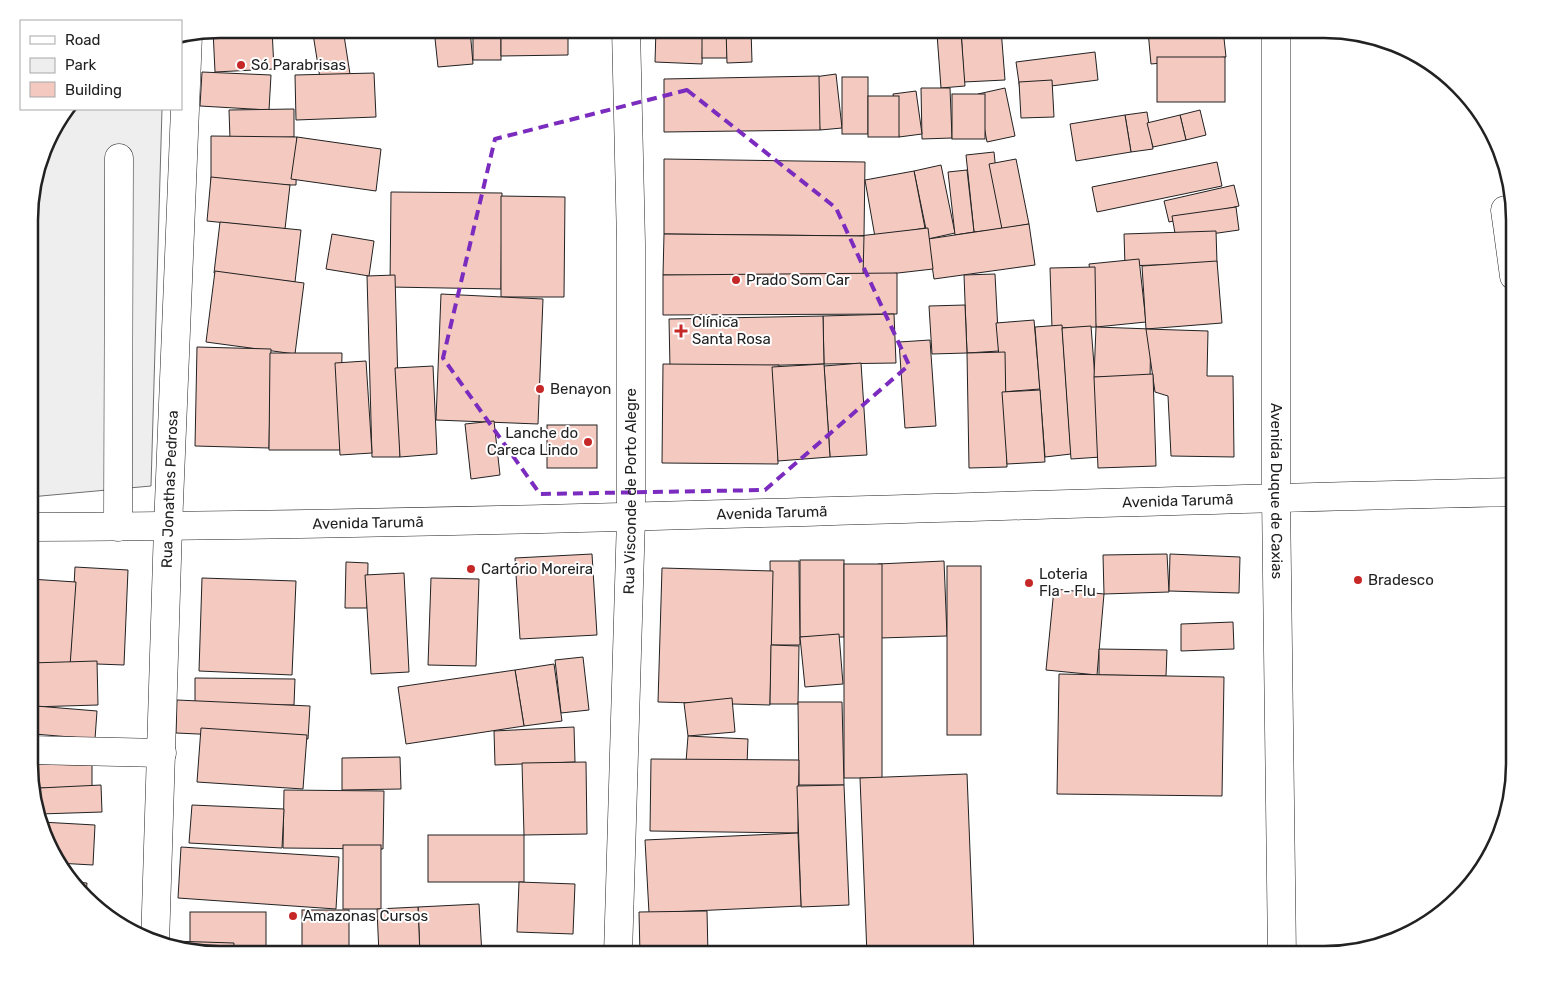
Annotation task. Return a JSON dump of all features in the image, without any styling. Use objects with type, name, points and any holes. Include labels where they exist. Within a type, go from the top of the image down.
[{"type":"street","name":"Rua Visconde de Porto Alegre","points":[[618,946],[631,518],[631,243],[626,38]]},
{"type":"street","name":"Avenida Duque de Caxias","points":[[1276,38],[1276,498],[1282,946]]},
{"type":"street","name":"Rua Jonathas Pedrosa","points":[[155,935],[168,527],[188,40]]},
{"type":"street","points":[[118,527],[119,158]]},
{"type":"street","points":[[1505,210],[1506,215]]},
{"type":"street","name":"Avenida Tarumã","points":[[38,527],[168,527],[631,518],[1506,492]]},
{"type":"street","points":[[38,750],[162,753]]},
{"type":"highlighted area","points":[[687,90],[836,208],[909,365],[765,490],[540,494],[443,358],[495,139]]},
{"type":"green space","points":[[74,110],[162,110],[151,486],[38,496],[39,196],[51,150],[62,128]]},
{"type":"building","points":[[213,38],[272,38],[274,69],[215,72]]},
{"type":"building","points":[[314,38],[344,38],[350,74],[320,78]]},
{"type":"building","points":[[435,38],[471,38],[473,64],[438,67]]},
{"type":"building","points":[[473,38],[501,38],[501,60],[473,60]]},
{"type":"building","points":[[501,38],[568,38],[568,55],[501,56]]},
{"type":"building","points":[[656,38],[703,38],[702,64],[655,62]]},
{"type":"building","points":[[702,38],[727,38],[727,58],[702,58]]},
{"type":"building","points":[[726,38],[751,38],[752,62],[727,63]]},
{"type":"building","points":[[937,38],[961,38],[965,86],[941,88]]},
{"type":"building","points":[[962,38],[1002,38],[1005,80],[964,82]]},
{"type":"building","points":[[1149,38],[1224,38],[1226,57],[1151,64]]},
{"type":"building","points":[[1095,52],[1098,80],[1020,90],[1016,62]]},
{"type":"building","points":[[1157,57],[1225,57],[1225,102],[1157,102]]},
{"type":"building","points":[[202,72],[271,75],[269,110],[200,106]]},
{"type":"building","points":[[374,73],[376,117],[296,120],[295,75]]},
{"type":"building","points":[[836,74],[842,128],[820,130],[814,77]]},
{"type":"building","points":[[819,76],[820,130],[664,132],[664,79]]},
{"type":"building","points":[[842,77],[868,77],[868,134],[842,134]]},
{"type":"building","points":[[1052,80],[1054,117],[1021,118],[1019,82]]},
{"type":"building","points":[[921,88],[950,88],[952,138],[922,139]]},
{"type":"building","points":[[1005,88],[1015,136],[987,142],[978,94]]},
{"type":"building","points":[[916,91],[922,134],[899,137],[893,94]]},
{"type":"building","points":[[952,94],[985,94],[985,139],[952,139]]},
{"type":"building","points":[[868,96],[899,96],[899,137],[868,137]]},
{"type":"building","points":[[294,109],[294,137],[230,139],[229,110]]},
{"type":"building","points":[[1200,110],[1206,135],[1186,140],[1180,115]]},
{"type":"building","points":[[1147,112],[1153,149],[1131,152],[1125,115]]},
{"type":"building","points":[[1125,115],[1131,152],[1076,161],[1070,124]]},
{"type":"building","points":[[1180,115],[1186,140],[1153,147],[1147,123]]},
{"type":"building","points":[[211,136],[297,137],[296,185],[211,184]]},
{"type":"building","points":[[297,137],[381,149],[376,191],[291,179]]},
{"type":"building","points":[[994,152],[1002,229],[974,232],[966,155]]},
{"type":"building","points":[[664,159],[865,162],[864,236],[664,234]]},
{"type":"building","points":[[1016,159],[1029,224],[1002,229],[989,164]]},
{"type":"building","points":[[1217,162],[1222,186],[1097,212],[1092,187]]},
{"type":"building","points":[[941,165],[955,233],[928,239],[914,171]]},
{"type":"building","points":[[967,170],[974,232],[955,235],[948,172]]},
{"type":"building","points":[[914,171],[925,228],[875,237],[865,180]]},
{"type":"building","points":[[211,177],[290,185],[285,229],[207,221]]},
{"type":"building","points":[[1234,185],[1239,206],[1169,222],[1164,201]]},
{"type":"building","points":[[391,192],[502,193],[501,289],[390,287]]},
{"type":"building","points":[[501,196],[565,197],[564,297],[501,297]]},
{"type":"building","points":[[1236,207],[1239,230],[1176,239],[1172,216]]},
{"type":"building","points":[[220,222],[301,230],[295,282],[214,273]]},
{"type":"building","points":[[1029,224],[1035,265],[934,279],[928,239]]},
{"type":"building","points":[[928,228],[933,269],[863,277],[859,236]]},
{"type":"building","points":[[1216,231],[1217,263],[1125,266],[1124,234]]},
{"type":"building","points":[[332,234],[374,241],[369,276],[326,269]]},
{"type":"building","points":[[664,234],[864,236],[863,277],[663,275]]},
{"type":"building","points":[[1139,259],[1146,322],[1096,327],[1089,264]]},
{"type":"building","points":[[1217,261],[1222,323],[1146,329],[1142,266]]},
{"type":"building","points":[[1095,267],[1096,327],[1052,328],[1050,268]]},
{"type":"building","points":[[215,271],[304,283],[295,354],[206,342]]},
{"type":"building","points":[[897,273],[897,314],[663,315],[663,275]]},
{"type":"building","points":[[995,274],[999,351],[967,353],[964,275]]},
{"type":"building","points":[[395,275],[400,457],[372,457],[367,276]]},
{"type":"building","points":[[441,294],[543,299],[538,424],[436,420]]},
{"type":"building","points":[[965,305],[967,353],[932,354],[929,306]]},
{"type":"building","points":[[894,314],[896,363],[824,364],[823,316]]},
{"type":"building","points":[[823,316],[824,364],[670,368],[669,319]]},
{"type":"building","points":[[1034,320],[1040,389],[1002,392],[996,323]]},
{"type":"building","points":[[1062,325],[1071,454],[1045,457],[1035,327]]},
{"type":"building","points":[[1091,326],[1101,457],[1071,459],[1062,328]]},
{"type":"building","points":[[1096,327],[1151,329],[1150,378],[1094,377]]},
{"type":"building","points":[[1146,329],[1208,331],[1207,376],[1233,376],[1234,457],[1171,456],[1168,396],[1155,392]]},
{"type":"building","points":[[930,340],[936,426],[905,428],[899,342]]},
{"type":"building","points":[[197,347],[271,349],[269,448],[195,446]]},
{"type":"building","points":[[1005,352],[1007,467],[969,468],[967,353]]},
{"type":"building","points":[[270,353],[342,353],[340,450],[269,450]]},
{"type":"building","points":[[366,361],[372,453],[340,455],[335,363]]},
{"type":"building","points":[[861,363],[867,455],[830,457],[824,366]]},
{"type":"building","points":[[663,364],[779,365],[778,464],[662,463]]},
{"type":"building","points":[[824,364],[830,457],[778,461],[772,367]]},
{"type":"building","points":[[433,366],[437,454],[400,457],[395,368]]},
{"type":"building","points":[[1153,374],[1156,466],[1098,468],[1094,377]]},
{"type":"building","points":[[1040,390],[1045,462],[1007,464],[1002,392]]},
{"type":"building","points":[[494,421],[500,475],[471,479],[465,424]]},
{"type":"building","points":[[547,425],[597,425],[597,468],[547,468]]},
{"type":"building","points":[[592,554],[597,635],[520,639],[515,558]]},
{"type":"building","points":[[1167,554],[1169,592],[1104,594],[1103,555]]},
{"type":"building","points":[[1170,554],[1240,557],[1239,593],[1169,591]]},
{"type":"building","points":[[800,560],[844,560],[844,637],[800,637]]},
{"type":"building","points":[[770,561],[799,561],[800,645],[771,645]]},
{"type":"building","points":[[944,561],[947,636],[880,638],[878,564]]},
{"type":"building","points":[[346,562],[368,563],[367,608],[345,608]]},
{"type":"building","points":[[844,564],[882,564],[882,778],[844,778]]},
{"type":"building","points":[[947,566],[981,566],[981,735],[947,735]]},
{"type":"building","points":[[75,567],[128,570],[124,665],[70,663]]},
{"type":"building","points":[[662,568],[773,571],[770,705],[658,702]]},
{"type":"building","points":[[404,573],[409,672],[371,674],[365,575]]},
{"type":"building","points":[[202,578],[296,581],[292,675],[199,671]]},
{"type":"building","points":[[431,578],[479,579],[476,666],[428,665]]},
{"type":"building","points":[[38,580],[76,582],[70,666],[38,664]]},
{"type":"building","points":[[1054,589],[1104,594],[1097,675],[1046,670]]},
{"type":"building","points":[[1233,622],[1234,649],[1181,651],[1181,624]]},
{"type":"building","points":[[839,634],[843,684],[805,687],[800,637]]},
{"type":"building","points":[[771,645],[799,646],[798,704],[770,704]]},
{"type":"building","points":[[1099,649],[1167,650],[1166,676],[1099,675]]},
{"type":"building","points":[[583,657],[589,710],[561,713],[555,660]]},
{"type":"building","points":[[97,661],[98,705],[38,707],[38,663]]},
{"type":"building","points":[[554,664],[562,721],[524,726],[515,670]]},
{"type":"building","points":[[515,670],[524,726],[406,744],[398,687]]},
{"type":"building","points":[[1059,674],[1224,677],[1222,796],[1057,794]]},
{"type":"building","points":[[195,678],[295,679],[294,705],[195,705]]},
{"type":"building","points":[[732,698],[735,732],[688,736],[684,703]]},
{"type":"building","points":[[177,700],[310,706],[308,739],[176,733]]},
{"type":"building","points":[[798,702],[842,702],[844,785],[799,785]]},
{"type":"building","points":[[38,706],[97,711],[95,739],[38,734]]},
{"type":"building","points":[[574,727],[575,762],[495,765],[494,731]]},
{"type":"building","points":[[201,728],[307,735],[303,789],[197,782]]},
{"type":"building","points":[[688,736],[748,739],[747,765],[686,762]]},
{"type":"building","points":[[400,757],[401,789],[342,790],[342,758]]},
{"type":"building","points":[[651,759],[799,760],[798,833],[650,831]]},
{"type":"building","points":[[586,762],[587,834],[524,835],[522,763]]},
{"type":"building","points":[[38,764],[92,765],[92,788],[39,788]]},
{"type":"building","points":[[967,774],[974,946],[867,946],[860,778]]},
{"type":"building","points":[[101,785],[102,812],[45,814],[39,788]]},
{"type":"building","points":[[844,785],[849,905],[801,907],[797,786]]},
{"type":"building","points":[[284,790],[384,791],[383,849],[283,848]]},
{"type":"building","points":[[192,805],[284,809],[282,848],[189,843]]},
{"type":"building","points":[[47,822],[95,825],[93,865],[67,864]]},
{"type":"building","points":[[798,833],[801,906],[649,913],[645,840]]},
{"type":"building","points":[[428,835],[524,835],[524,882],[428,882]]},
{"type":"building","points":[[343,845],[381,845],[381,909],[343,909]]},
{"type":"building","points":[[181,847],[339,857],[336,909],[178,898]]},
{"type":"building","points":[[81,882],[87,883],[86,888]]},
{"type":"building","points":[[519,882],[575,884],[573,934],[517,932]]},
{"type":"building","points":[[479,904],[481,946],[420,946],[418,907]]},
{"type":"building","points":[[418,907],[420,946],[379,946],[377,909]]},
{"type":"building","points":[[302,910],[349,910],[349,946],[302,946]]},
{"type":"building","points":[[707,911],[708,946],[640,946],[639,912]]},
{"type":"building","points":[[190,912],[266,912],[266,946],[207,946],[190,944]]},
{"type":"building","points":[[177,941],[234,943],[234,946],[207,946]]},
{"type":"place","name":"Só Parabrisas","points":[[241,65]]},
{"type":"place","name":"Prado Som Car","points":[[736,280]]},
{"type":"place","name":"Clínica Santa Rosa","points":[[681,331]]},
{"type":"place","name":"Benayon","points":[[540,389]]},
{"type":"place","name":"Lanche do Careca Lindo","points":[[588,442]]},
{"type":"place","name":"Cartório Moreira","points":[[471,569]]},
{"type":"place","name":"Bradesco","points":[[1358,580]]},
{"type":"place","name":"Loteria Fla - Flu","points":[[1029,583]]},
{"type":"place","name":"Amazonas Cursos","points":[[293,916]]}]
